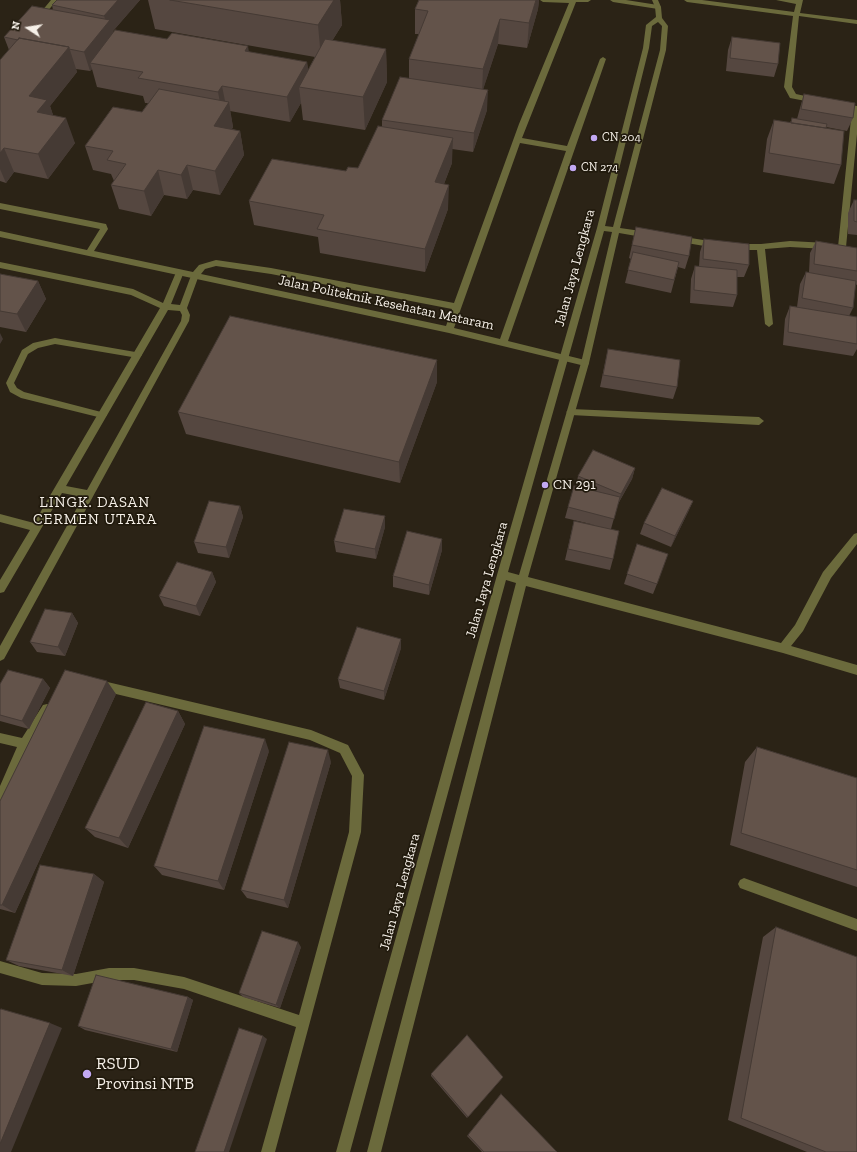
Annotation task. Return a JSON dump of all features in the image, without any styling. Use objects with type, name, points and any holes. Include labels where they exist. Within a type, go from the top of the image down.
[{"type":"street","points":[[31,28],[54,0]]},
{"type":"street","points":[[543,0],[588,0]]},
{"type":"street","points":[[449,330],[518,140],[573,0]]},
{"type":"street","points":[[374,1152],[522,581],[585,363],[616,230],[663,50],[665,26],[659,18],[657,3],[613,0]]},
{"type":"street","points":[[687,0],[740,3],[796,15],[857,22]]},
{"type":"street","points":[[779,0],[800,1],[796,15],[787,82],[790,92],[797,98],[821,102]]},
{"type":"street","name":"Jalan Jaya Lengkara","points":[[343,1152],[502,576],[601,228],[646,48],[649,25],[659,18]]},
{"type":"street","points":[[503,343],[570,149],[603,59]]},
{"type":"street","points":[[670,238],[726,246],[761,247],[790,244],[846,248],[856,108],[835,104]]},
{"type":"street","points":[[518,140],[570,149]]},
{"type":"street","points":[[0,206],[103,226],[104,229],[89,253]]},
{"type":"street","points":[[601,228],[654,236]]},
{"type":"street","name":"Jalan Politeknik Kesehatan Mataram","points":[[0,234],[449,330],[585,363]]},
{"type":"street","points":[[761,247],[769,324]]},
{"type":"street","points":[[0,656],[185,321],[186,315],[184,308],[195,275],[202,267],[208,264],[216,263],[271,271],[457,307]]},
{"type":"street","points":[[0,265],[133,292],[165,307],[184,308]]},
{"type":"street","points":[[0,589],[165,307],[180,272]]},
{"type":"street","points":[[102,415],[21,395],[14,390],[10,383],[25,352],[36,345],[54,341],[138,354]]},
{"type":"street","points":[[571,412],[759,421]]},
{"type":"street","points":[[59,488],[90,495]]},
{"type":"street","points":[[0,518],[36,527]]},
{"type":"street","points":[[783,648],[799,628],[827,575],[857,537]]},
{"type":"street","points":[[502,576],[783,648],[857,670]]},
{"type":"street","points":[[88,683],[311,735],[344,749],[358,775],[355,832],[268,1152]]},
{"type":"street","points":[[0,799],[24,744],[54,699]]},
{"type":"street","points":[[0,738],[24,744]]},
{"type":"street","points":[[744,884],[857,925]]},
{"type":"street","points":[[0,967],[42,979],[76,980],[109,974],[134,974],[184,983],[303,1023]]},
{"type":"building","points":[[57,0],[118,0],[104,16],[52,5]]},
{"type":"building","points":[[170,0],[334,0],[318,25]]},
{"type":"building","points":[[419,0],[536,0],[529,23],[500,19],[483,69],[409,59],[428,11],[415,9]]},
{"type":"building","points":[[32,6],[110,20],[84,52],[69,49],[69,47],[19,38],[18,40],[4,37]]},
{"type":"building","points":[[115,30],[167,39],[172,33],[248,46],[245,51],[307,62],[287,97],[222,86],[218,92],[138,78],[143,72],[90,63]]},
{"type":"building","points":[[732,37],[780,43],[778,64],[730,58]]},
{"type":"building","points":[[19,38],[69,47],[29,96],[47,100],[37,112],[66,118],[38,154],[4,148],[0,153],[0,60]]},
{"type":"building","points":[[325,39],[386,49],[363,97],[299,87]]},
{"type":"building","points":[[400,77],[488,90],[474,133],[382,120]]},
{"type":"building","points":[[159,89],[229,102],[214,126],[240,131],[215,171],[187,165],[181,175],[158,170],[144,191],[111,185],[126,164],[107,160],[113,151],[85,146],[113,107],[142,112]]},
{"type":"building","points":[[804,94],[855,103],[853,118],[801,109]]},
{"type":"building","points":[[792,118],[827,124],[826,128],[791,123]]},
{"type":"building","points":[[774,120],[844,131],[841,165],[769,153]]},
{"type":"building","points":[[378,126],[453,138],[435,182],[449,185],[425,249],[317,229],[324,215],[249,201],[272,159],[346,171],[348,167],[358,168]]},
{"type":"building","points":[[854,200],[857,200],[857,222],[854,221]]},
{"type":"building","points":[[636,227],[692,237],[689,256],[632,245]]},
{"type":"building","points":[[704,239],[749,244],[749,265],[703,259]]},
{"type":"building","points":[[816,241],[857,248],[857,271],[814,264]]},
{"type":"building","points":[[633,252],[679,262],[674,280],[628,270]]},
{"type":"building","points":[[695,266],[737,270],[737,295],[694,290]]},
{"type":"building","points":[[806,272],[856,281],[853,308],[802,298]]},
{"type":"building","points":[[0,274],[38,281],[17,314],[0,311]]},
{"type":"building","points":[[790,306],[857,317],[857,344],[788,332]]},
{"type":"building","points":[[230,316],[437,360],[399,462],[178,412]]},
{"type":"building","points":[[608,349],[680,360],[677,387],[603,375]]},
{"type":"building","points":[[593,450],[635,468],[621,494],[578,476]]},
{"type":"building","points":[[574,486],[620,497],[614,519],[568,507]]},
{"type":"building","points":[[662,488],[693,501],[675,536],[644,523]]},
{"type":"building","points":[[209,501],[240,506],[226,547],[194,542]]},
{"type":"building","points":[[344,509],[385,516],[375,549],[334,541]]},
{"type":"building","points":[[574,521],[619,531],[613,559],[568,549]]},
{"type":"building","points":[[407,531],[442,539],[429,585],[393,576]]},
{"type":"building","points":[[637,544],[668,554],[657,584],[627,574]]},
{"type":"building","points":[[177,562],[212,572],[196,606],[159,596]]},
{"type":"building","points":[[45,609],[72,613],[58,647],[30,642]]},
{"type":"building","points":[[357,627],[401,639],[384,691],[338,679]]},
{"type":"building","points":[[8,670],[43,679],[22,721],[0,715],[0,684]]},
{"type":"building","points":[[65,670],[107,681],[2,905],[0,905],[0,801]]},
{"type":"building","points":[[146,702],[178,711],[119,838],[85,828]]},
{"type":"building","points":[[204,726],[265,739],[218,881],[154,866]]},
{"type":"building","points":[[289,742],[328,750],[284,900],[241,890]]},
{"type":"building","points":[[757,747],[857,778],[857,870],[741,833]]},
{"type":"building","points":[[40,865],[94,874],[62,970],[6,960]]},
{"type":"building","points":[[776,927],[857,957],[857,1152],[826,1152],[741,1118]]},
{"type":"building","points":[[262,931],[298,942],[276,1005],[239,993]]},
{"type":"building","points":[[96,975],[188,997],[171,1049],[78,1026]]},
{"type":"building","points":[[1,1009],[50,1023],[0,1144],[0,1010]]},
{"type":"building","points":[[239,1028],[263,1036],[224,1152],[195,1152]]},
{"type":"building","points":[[467,1035],[503,1077],[468,1117],[431,1074]]},
{"type":"building","points":[[501,1094],[557,1152],[484,1152],[468,1135]]},
{"type":"place","name":"CN 204","points":[[594,138]]},
{"type":"place","name":"CN 274","points":[[573,168]]},
{"type":"place","name":"CN 291","points":[[545,485]]},
{"type":"place","name":"RSUD Provinsi NTB","points":[[87,1074]]},
{"type":"district","name":"LINGK. DASAN CERMEN UTARA","points":[[95,512]]}]
